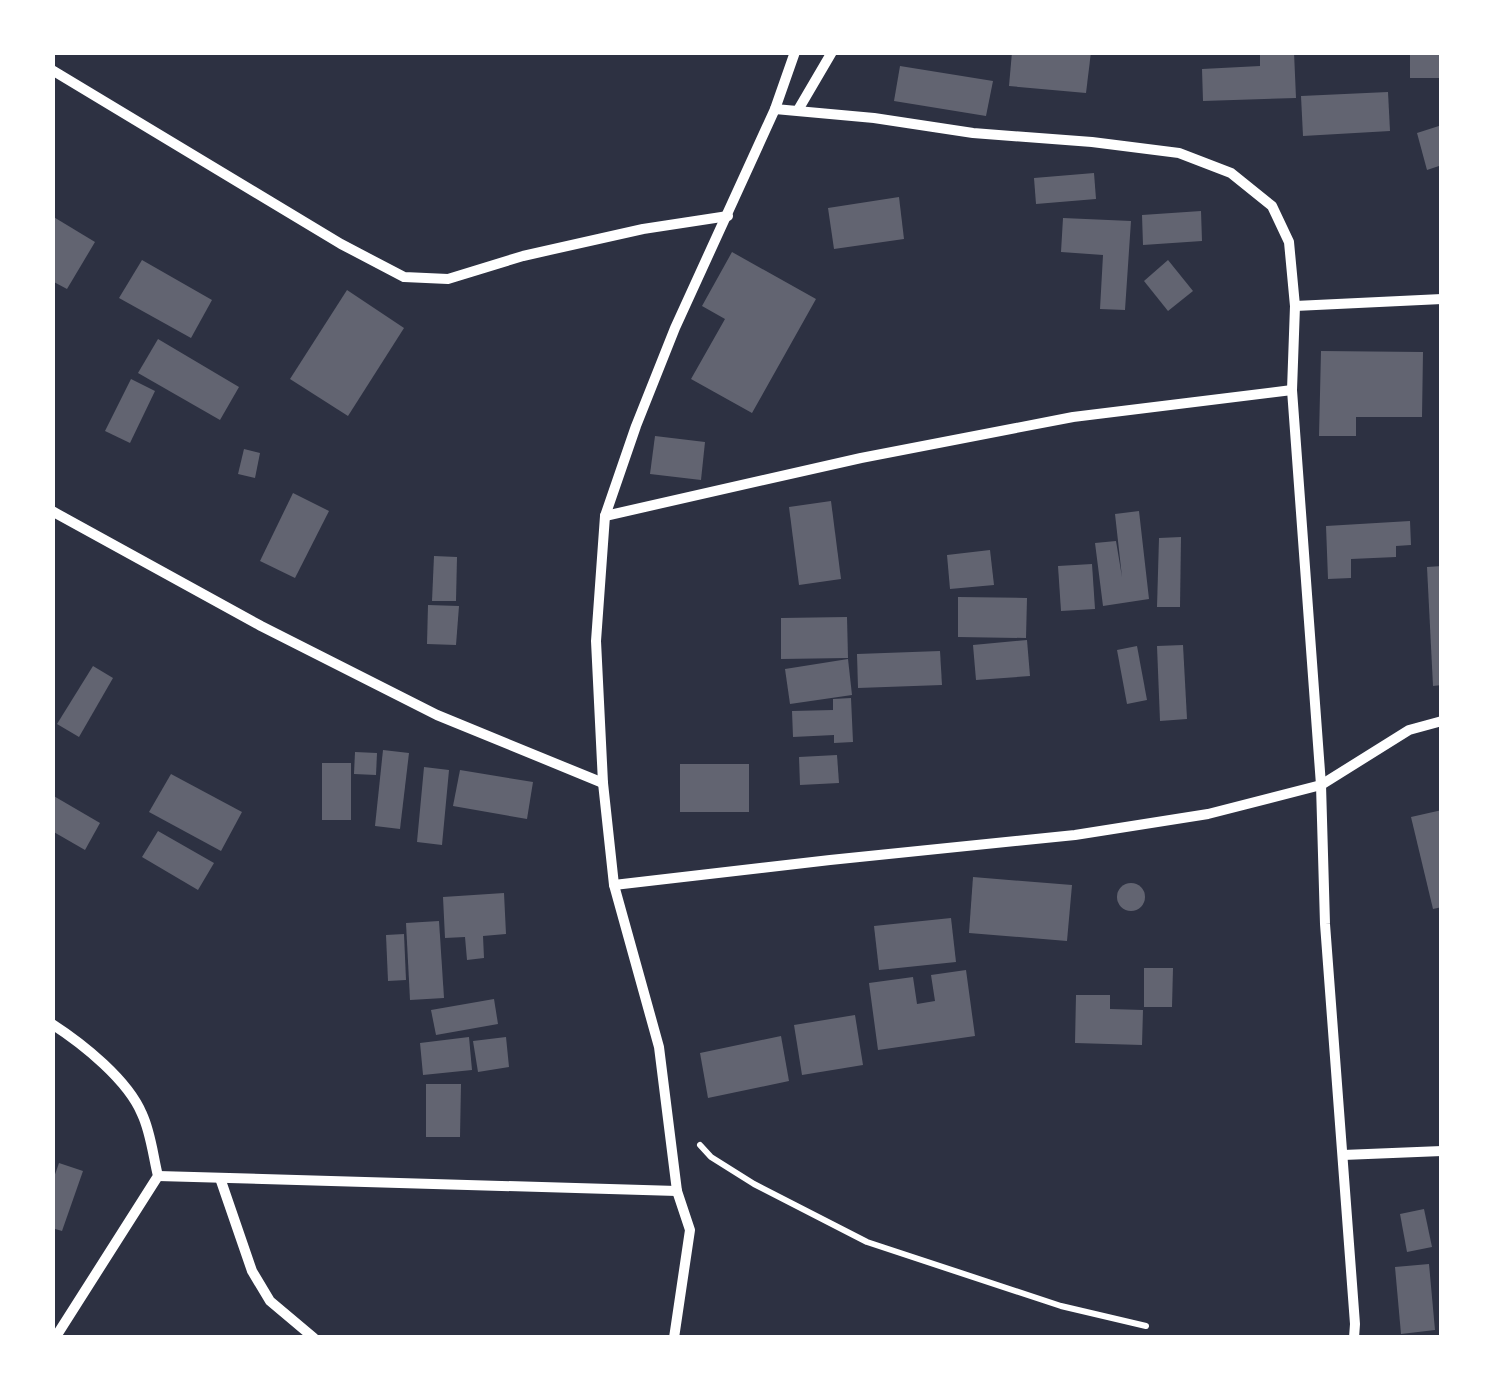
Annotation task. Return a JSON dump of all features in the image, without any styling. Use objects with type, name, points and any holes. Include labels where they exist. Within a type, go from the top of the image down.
[{"type":"street","points":[[674,1338],[690,1230],[677,1191],[659,1047],[614,885],[603,782],[596,641],[605,516],[675,328],[775,109],[796,52]]},
{"type":"street","points":[[798,110],[832,52]]},
{"type":"street","points":[[52,70],[340,244],[404,277],[448,279],[523,256],[644,228],[728,216]]},
{"type":"street","points":[[775,109],[1179,153],[1231,172],[1272,206],[1289,242],[1295,306],[1292,390],[1321,785],[1325,924],[1354,1338]]},
{"type":"street","points":[[1295,306],[1442,299]]},
{"type":"street","points":[[605,516],[860,458],[1073,417],[1292,390]]},
{"type":"street","points":[[52,511],[261,626],[438,715],[603,782]]},
{"type":"street","points":[[614,885],[1075,835],[1208,814],[1321,785],[1408,730],[1442,720]]},
{"type":"street","points":[[52,1024],[122,1082],[142,1114],[158,1176],[56,1338]]},
{"type":"street","points":[[1342,1155],[1442,1152]]},
{"type":"street","points":[[158,1176],[677,1191]]},
{"type":"street","points":[[220,1178],[252,1271],[270,1301],[314,1338]]},
{"type":"path","points":[[666,1107],[711,1157],[866,1242],[1060,1306],[1146,1326]]},
{"type":"building","points":[[1012,52],[1091,52],[1086,93],[1009,86]]},
{"type":"building","points":[[1260,52],[1294,52],[1296,98],[1203,101],[1202,69],[1260,66]]},
{"type":"building","points":[[1410,52],[1442,52],[1442,78],[1410,78]]},
{"type":"building","points":[[900,66],[993,81],[986,116],[894,101]]},
{"type":"building","points":[[1388,92],[1390,131],[1303,136],[1301,96]]},
{"type":"building","points":[[1442,125],[1442,165],[1427,170],[1417,133]]},
{"type":"building","points":[[1094,173],[1096,199],[1036,204],[1034,178]]},
{"type":"building","points":[[899,197],[904,239],[834,249],[828,208]]},
{"type":"building","points":[[1201,211],[1202,241],[1143,245],[1142,215]]},
{"type":"building","points":[[52,216],[95,242],[67,289],[52,281]]},
{"type":"building","points":[[1063,218],[1131,221],[1125,310],[1100,309],[1103,255],[1061,252]]},
{"type":"building","points":[[732,252],[816,299],[752,413],[691,379],[725,319],[702,306]]},
{"type":"building","points":[[142,260],[212,300],[191,338],[119,298]]},
{"type":"building","points":[[1168,260],[1193,291],[1168,311],[1144,281]]},
{"type":"building","points":[[347,290],[404,328],[348,416],[290,379]]},
{"type":"building","points":[[158,339],[239,387],[220,420],[138,373]]},
{"type":"building","points":[[1321,351],[1423,352],[1422,417],[1356,417],[1356,436],[1319,436]]},
{"type":"building","points":[[131,379],[155,391],[130,443],[105,431]]},
{"type":"building","points":[[655,436],[705,442],[701,480],[650,474]]},
{"type":"building","points":[[244,449],[260,453],[255,478],[238,474]]},
{"type":"building","points":[[293,493],[329,511],[295,578],[260,561]]},
{"type":"building","points":[[831,501],[841,579],[799,585],[789,507]]},
{"type":"building","points":[[1139,511],[1149,599],[1103,606],[1095,543],[1116,541],[1122,577],[1115,514]]},
{"type":"building","points":[[1410,521],[1411,545],[1396,546],[1396,557],[1351,559],[1351,578],[1328,579],[1326,526]]},
{"type":"building","points":[[1181,537],[1180,607],[1157,607],[1159,538]]},
{"type":"building","points":[[990,550],[994,585],[950,589],[947,555]]},
{"type":"building","points":[[434,556],[457,557],[456,601],[432,601]]},
{"type":"building","points":[[1092,564],[1095,609],[1061,611],[1058,566]]},
{"type":"building","points":[[1442,566],[1442,685],[1433,686],[1427,567]]},
{"type":"building","points":[[958,597],[1027,598],[1026,638],[958,637]]},
{"type":"building","points":[[428,605],[459,606],[456,645],[427,644]]},
{"type":"building","points":[[847,617],[848,658],[781,659],[781,618]]},
{"type":"building","points":[[1027,640],[1030,676],[976,680],[973,645]]},
{"type":"building","points":[[1183,645],[1187,719],[1160,721],[1157,646]]},
{"type":"building","points":[[1137,646],[1147,700],[1127,704],[1117,650]]},
{"type":"building","points":[[940,651],[942,685],[858,688],[857,654]]},
{"type":"building","points":[[848,659],[852,695],[790,704],[785,669]]},
{"type":"building","points":[[93,666],[113,678],[79,737],[57,724]]},
{"type":"building","points":[[851,698],[853,742],[834,743],[834,735],[793,737],[792,711],[833,710],[833,699]]},
{"type":"building","points":[[383,750],[409,753],[400,829],[375,826]]},
{"type":"building","points":[[355,752],[377,753],[376,775],[354,774]]},
{"type":"building","points":[[837,755],[839,783],[800,785],[799,757]]},
{"type":"building","points":[[322,763],[351,763],[351,820],[322,820]]},
{"type":"building","points":[[680,764],[749,764],[749,812],[680,812]]},
{"type":"building","points":[[424,767],[449,770],[442,845],[417,842]]},
{"type":"building","points":[[460,770],[533,782],[527,819],[453,806]]},
{"type":"building","points":[[171,774],[242,812],[221,851],[149,812]]},
{"type":"building","points":[[52,795],[100,823],[85,850],[52,831]]},
{"type":"building","points":[[1442,810],[1442,907],[1433,909],[1411,817]]},
{"type":"building","points":[[158,831],[214,863],[198,890],[142,857]]},
{"type":"building","points":[[973,877],[1072,885],[1067,941],[969,933]]},
{"type":"building","points":[[1131,883],[1141,887],[1145,897],[1141,907],[1131,911],[1121,907],[1117,897],[1121,887]]},
{"type":"building","points":[[504,893],[506,934],[483,936],[484,958],[467,960],[465,937],[445,938],[443,897]]},
{"type":"building","points":[[951,918],[956,962],[879,970],[874,926]]},
{"type":"building","points":[[439,921],[444,998],[410,1000],[406,923]]},
{"type":"building","points":[[404,934],[406,980],[388,981],[386,935]]},
{"type":"building","points":[[1144,968],[1173,968],[1172,1007],[1144,1007]]},
{"type":"building","points":[[966,970],[975,1036],[878,1050],[869,983],[913,977],[917,1004],[935,1001],[931,975]]},
{"type":"building","points":[[1076,995],[1110,995],[1110,1009],[1143,1010],[1142,1045],[1075,1043]]},
{"type":"building","points":[[494,999],[498,1024],[436,1035],[431,1010]]},
{"type":"building","points":[[855,1015],[863,1065],[802,1075],[794,1025]]},
{"type":"building","points":[[781,1036],[789,1081],[708,1098],[700,1053]]},
{"type":"building","points":[[469,1037],[472,1070],[423,1075],[420,1043]]},
{"type":"building","points":[[506,1037],[509,1067],[478,1072],[473,1041]]},
{"type":"building","points":[[426,1084],[461,1084],[460,1137],[426,1137]]},
{"type":"building","points":[[59,1163],[83,1171],[62,1231],[52,1228],[52,1183]]},
{"type":"building","points":[[1424,1209],[1432,1247],[1407,1252],[1400,1214]]},
{"type":"building","points":[[1429,1264],[1435,1330],[1401,1334],[1395,1267]]}]
